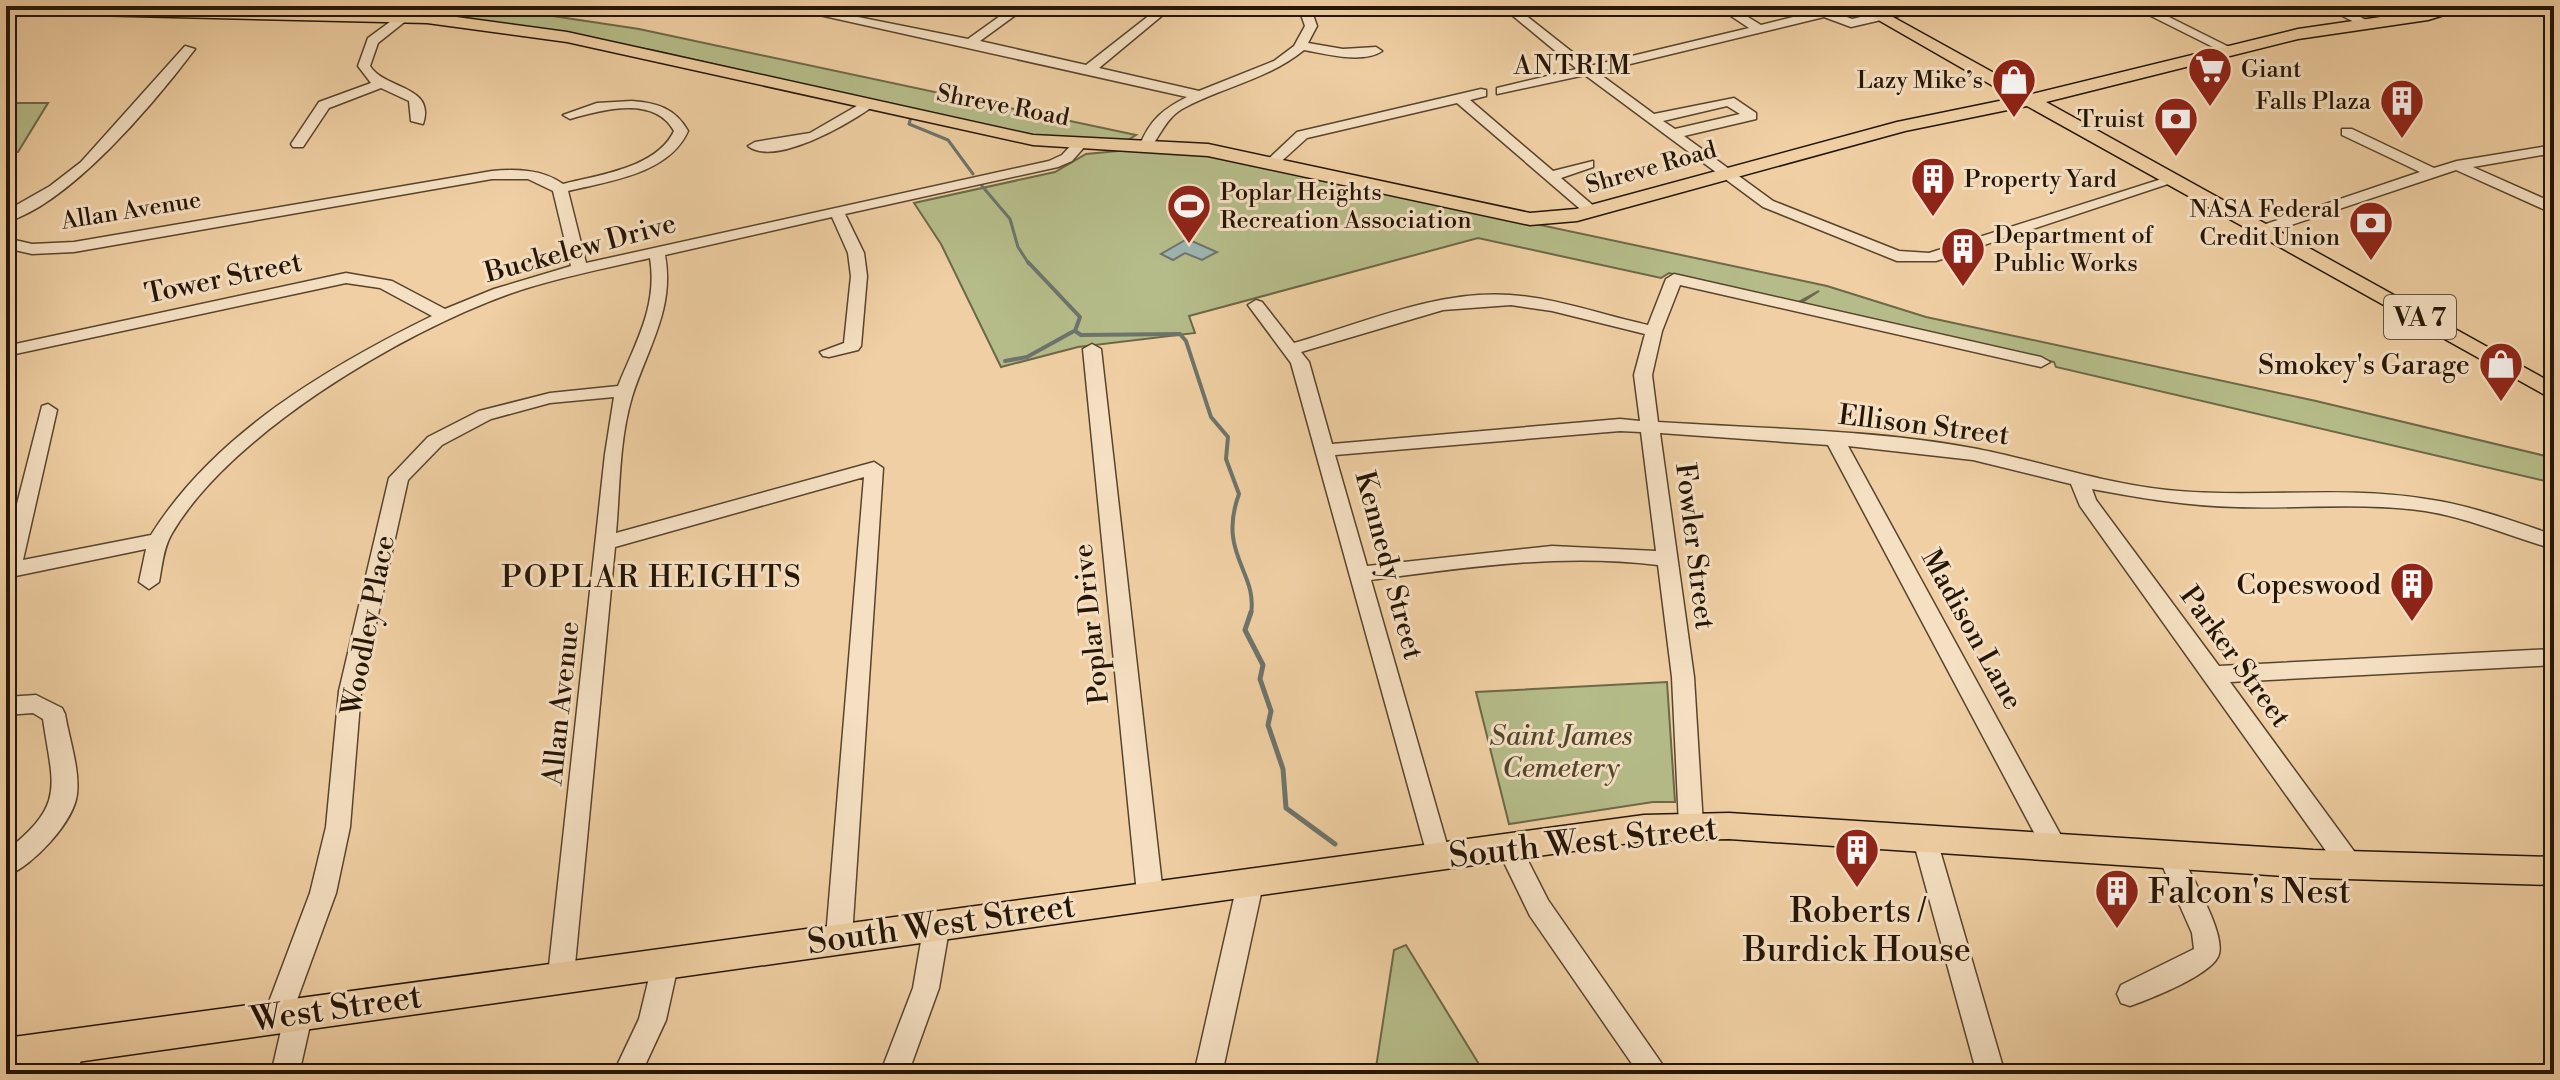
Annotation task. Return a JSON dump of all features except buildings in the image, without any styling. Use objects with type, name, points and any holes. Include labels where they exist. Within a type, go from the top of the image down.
[{"type":"main road","points":[[2027,94],[2214,43],[2347,14],[2428,15],[2435,8],[2464,6]]},
{"type":"main road","name":"Shreve Road","points":[[6,8],[140,13]]},
{"type":"main road","name":"Shreve Road","points":[[6,20],[107,21],[182,8],[406,16],[611,45],[707,65],[801,92],[1018,137],[1079,145],[1198,148],[1516,218],[1555,218],[1591,211],[2027,94]]},
{"type":"main road","name":"VA 7","points":[[1877,11],[2027,94],[2149,168],[2176,179],[2554,393]]},
{"type":"main road","points":[[2027,94],[2231,51],[2298,34],[2347,14]]},
{"type":"main road","name":"South West Street","points":[[666,961],[1438,855],[1691,825],[2170,856],[2554,871]]},
{"type":"main road","name":"West Street","points":[[6,1055],[68,1059],[289,1014],[666,961]]},
{"type":"street","points":[[785,6],[970,43],[1201,96]]},
{"type":"street","points":[[856,20],[879,6]]},
{"type":"street","points":[[970,43],[1022,6]]},
{"type":"street","points":[[1147,145],[1149,131],[1159,120],[1201,96],[1268,69],[1301,46],[1311,26],[1304,6]]},
{"type":"street","points":[[1507,6],[1768,204],[1794,218],[1887,253],[1915,259],[1953,251],[2176,179]]},
{"type":"street","points":[[1722,6],[1758,28]]},
{"type":"street","points":[[2137,6],[2231,51]]},
{"type":"street","points":[[1502,91],[1825,13],[1843,22],[1877,11],[1961,8]]},
{"type":"street","points":[[1087,71],[1160,11]]},
{"type":"street","points":[[406,16],[376,38],[367,51],[366,71],[382,83],[416,99],[421,109],[418,121]]},
{"type":"street","points":[[1301,46],[1343,53],[1376,51]]},
{"type":"street","points":[[6,217],[55,189],[86,165],[189,49]]},
{"type":"street","points":[[298,144],[324,105],[382,83]]},
{"type":"street","points":[[1270,164],[1302,135],[1481,93]]},
{"type":"street","points":[[1459,97],[1591,211]]},
{"type":"street","points":[[1652,119],[1729,101],[1751,116],[1673,134]]},
{"type":"street","points":[[755,146],[812,139],[867,104]]},
{"type":"street","points":[[570,115],[604,105],[642,106],[668,114],[681,131],[669,150],[649,162],[560,189],[580,269]]},
{"type":"street","points":[[2347,132],[2433,173]]},
{"type":"street","name":"Buckelew Drive","points":[[149,582],[158,540],[202,480],[251,435],[323,386],[444,316],[496,294],[580,269],[1053,164],[1067,158],[1079,145]]},
{"type":"street","points":[[2265,229],[2457,165],[2554,149]]},
{"type":"street","points":[[1553,176],[1588,164]]},
{"type":"street","points":[[2457,165],[2554,209]]},
{"type":"street","name":"Allan Avenue","points":[[6,243],[32,249],[74,247],[492,175],[529,175],[551,182],[560,189]]},
{"type":"street","points":[[829,352],[852,346],[859,276],[856,253],[837,212]]},
{"type":"street","name":"Allan Avenue","points":[[561,975],[614,454],[626,391],[659,311],[661,279],[657,252]]},
{"type":"street","name":"Tower Street","points":[[6,351],[346,278],[369,278],[392,285],[444,316]]},
{"type":"street","name":"Fowler Street","points":[[1691,825],[1683,677],[1643,375],[1654,331],[1674,279],[2041,362]]},
{"type":"street","points":[[1293,349],[1452,304],[1490,299],[1522,302],[1654,331]]},
{"type":"street","name":"Kennedy Street","points":[[1256,305],[1293,349],[1300,362],[1438,855]]},
{"type":"street","name":"Poplar Drive","points":[[1092,349],[1150,894]]},
{"type":"street","name":"Woodley Place","points":[[285,1074],[289,1014],[338,827],[350,691],[399,478],[412,460],[435,441],[485,415],[550,398],[626,391]]},
{"type":"street","points":[[48,410],[8,570],[158,540]]},
{"type":"street","name":"Ellison Street","points":[[1327,450],[1590,427],[1650,426],[1938,448],[2079,480],[2200,499],[2401,501],[2488,520],[2554,542]]},
{"type":"street","name":"Madison Lane","points":[[1835,440],[2055,848]]},
{"type":"street","points":[[605,543],[874,468],[839,937]]},
{"type":"street","name":"Parker Street","points":[[2079,480],[2087,501],[2350,865]]},
{"type":"street","points":[[1359,574],[1571,550],[1631,553],[1667,559]]},
{"type":"street","points":[[2213,675],[2554,657]]},
{"type":"street","points":[[6,706],[36,704],[54,714],[66,791],[51,824],[6,865]]},
{"type":"street","points":[[1925,840],[1991,1074]]},
{"type":"street","points":[[1508,846],[1539,908],[1655,1074]]},
{"type":"street","points":[[2130,994],[2201,960],[2207,952],[2205,933],[2170,856]]},
{"type":"street","points":[[1208,1074],[1251,880]]},
{"type":"street","points":[[894,1074],[926,988],[937,924]]},
{"type":"street","points":[[627,1074],[652,1020],[666,961]]},
{"type":"green space","points":[[486,6],[639,29],[1136,135],[1128,140],[1028,136],[652,50],[478,22],[195,7],[68,7]]},
{"type":"green space","points":[[6,103],[48,103],[18,152],[6,152]]},
{"type":"green space","name":"Poplar Heights Recreation Association","points":[[1150,148],[1206,154],[1827,286],[1926,317],[2316,401],[2554,458],[2554,483],[2056,367],[2054,362],[1798,305],[1819,291],[1795,304],[1669,273],[1661,278],[1478,238],[1189,316],[1195,333],[1078,347],[1001,367],[941,244],[914,203],[1055,172],[1086,154]]},
{"type":"green space","name":"Saint James Cemetery","points":[[1667,682],[1675,802],[1653,802],[1509,824],[1476,692]]},
{"type":"green space","points":[[1406,945],[1485,1074],[1375,1074],[1394,950]]},
{"type":"water","name":"Poplar Heights Recreation Association","points":[[1187,239],[1217,252],[1202,260],[1185,253],[1173,260],[1161,254]]},
{"type":"waterway","points":[[937,97],[944,92]]},
{"type":"waterway","points":[[911,117],[909,124],[948,140],[973,174]]},
{"type":"waterway","points":[[982,186],[1010,219],[1018,247],[1029,264]]},
{"type":"waterway","points":[[1028,262],[1080,317],[1075,331],[1081,335],[1180,334],[1186,341],[1211,417],[1228,437],[1226,459],[1239,494],[1233,515],[1233,532],[1252,599],[1251,614]]},
{"type":"waterway","points":[[1005,361],[1027,357],[1074,331]]},
{"type":"waterway","points":[[1251,612],[1245,630],[1263,665],[1260,679],[1271,711],[1268,725],[1283,769],[1286,808],[1335,844]]},
{"type":"place","name":"Giant","points":[[2210,108]]},
{"type":"place","name":"Lazy Mike’s","points":[[2014,119]]},
{"type":"place","name":"Falls Plaza","points":[[2402,140]]},
{"type":"place","name":"Truist","points":[[2176,158]]},
{"type":"place","name":"Property Yard","points":[[1933,218]]},
{"type":"place","name":"Poplar Heights Recreation Association","points":[[1189,245]]},
{"type":"place","name":"NASA Federal Credit Union","points":[[2371,262]]},
{"type":"place","name":"Department of Public Works","points":[[1963,288]]},
{"type":"place","name":"Smokey's Garage","points":[[2501,403]]},
{"type":"place","name":"Copeswood","points":[[2412,623]]},
{"type":"place","name":"Roberts / Burdick House","points":[[1857,889]]},
{"type":"place","name":"Falcon's Nest","points":[[2117,930]]},
{"type":"district","name":"ANTRIM","points":[[1573,65]]},
{"type":"district","name":"POPLAR HEIGHTS","points":[[652,577]]}]
